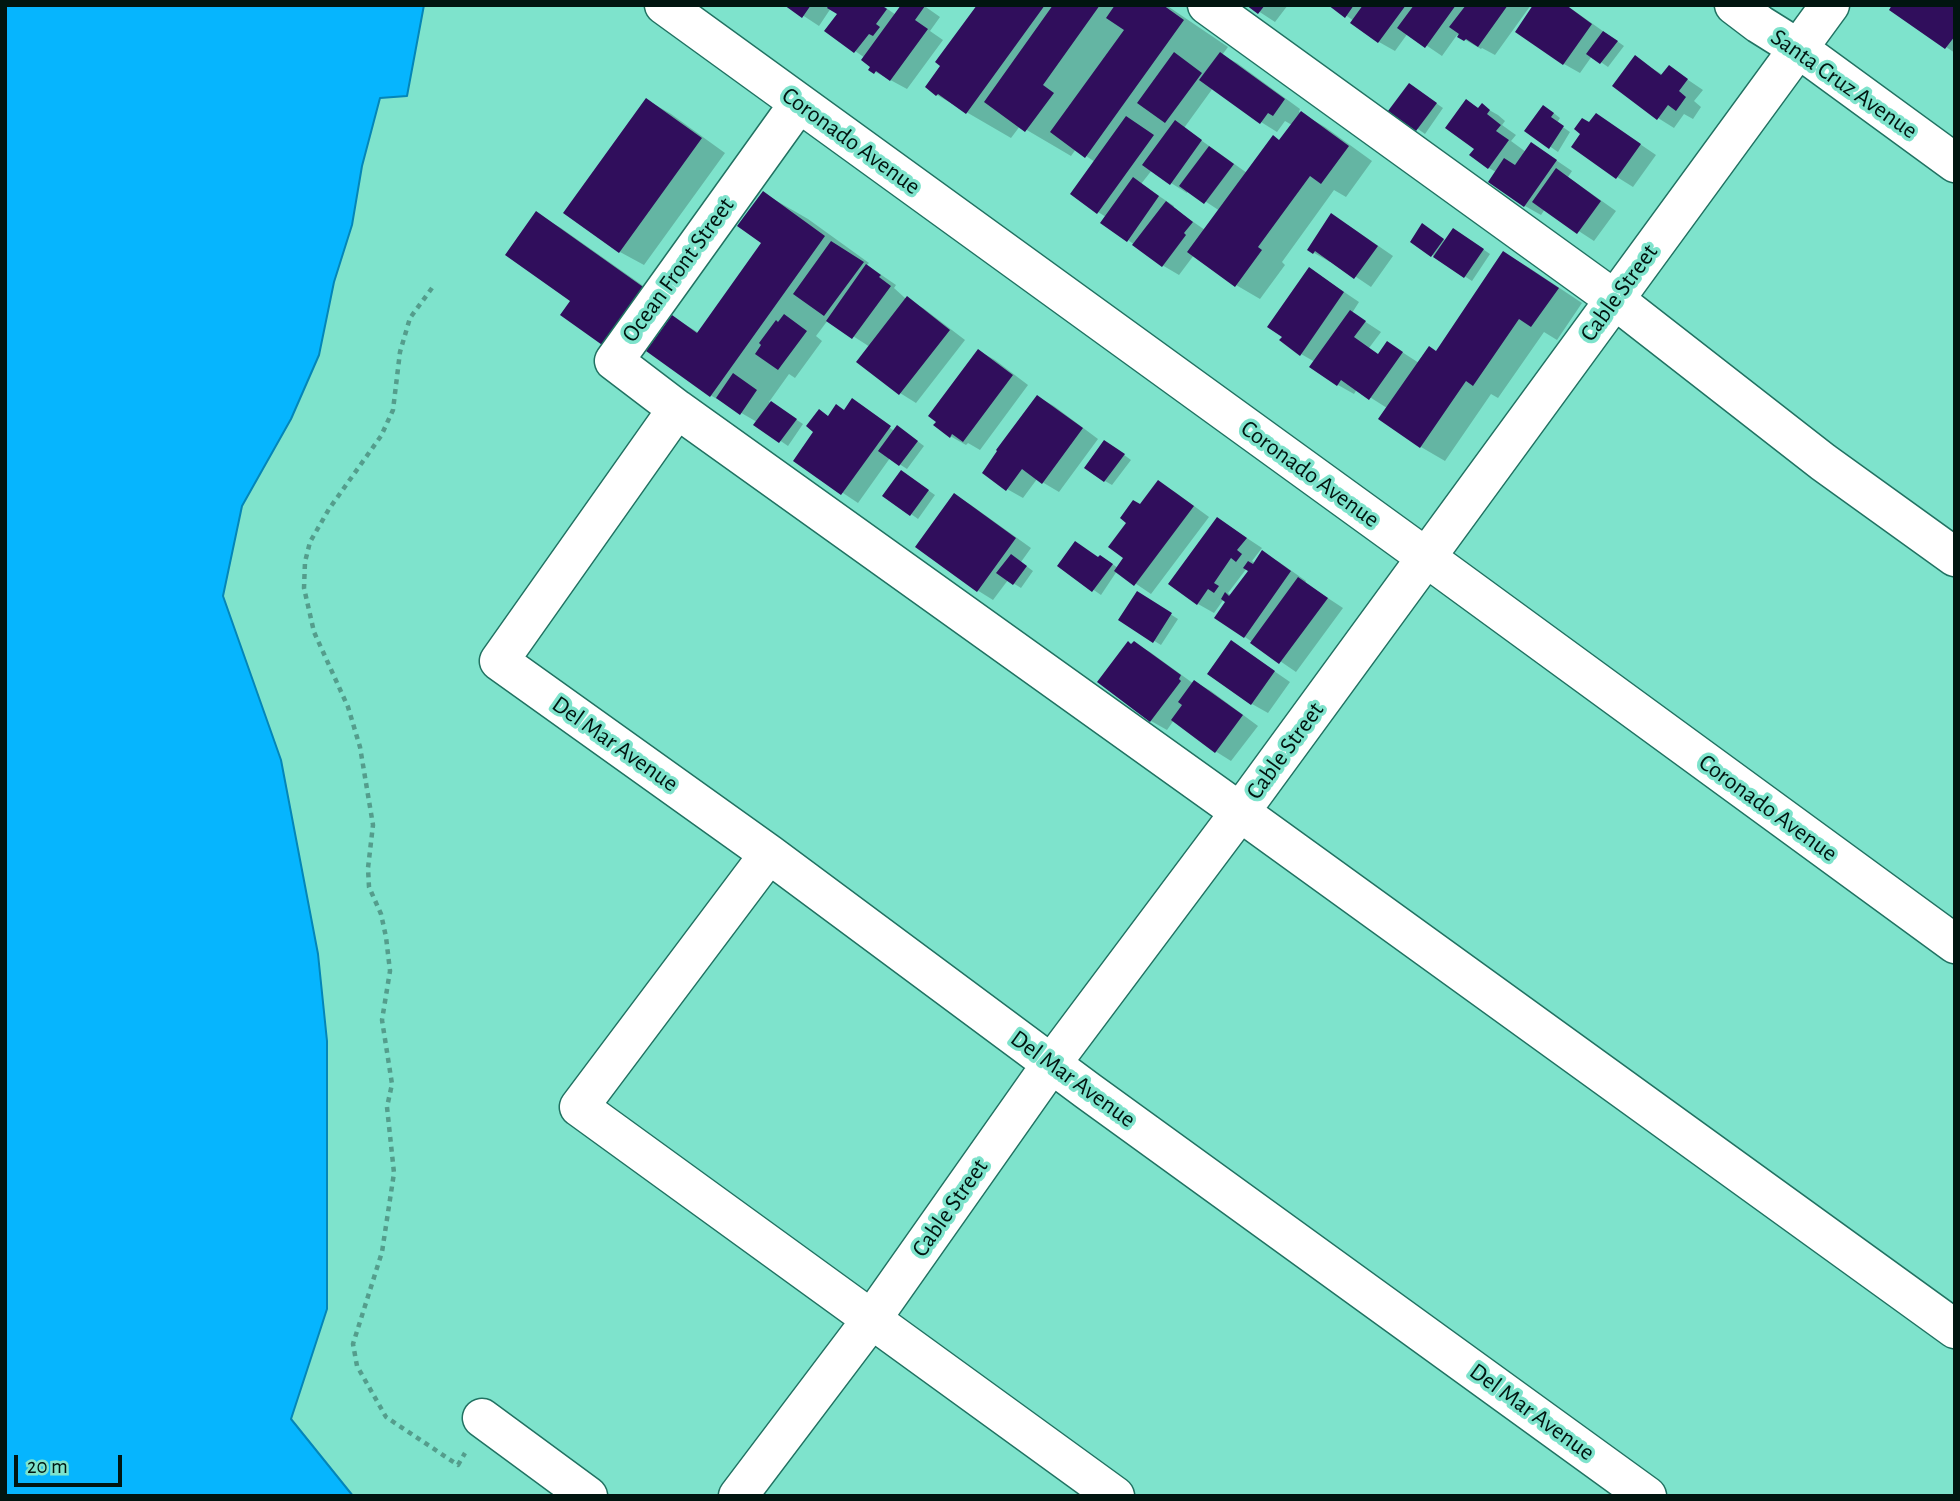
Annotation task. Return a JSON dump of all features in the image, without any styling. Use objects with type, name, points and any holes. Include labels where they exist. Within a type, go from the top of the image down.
[{"type":"street","name":"Coronado Avenue","points":[[664,5],[1955,944]]},
{"type":"street","points":[[1206,5],[1614,299],[1823,462],[1955,557]]},
{"type":"street","name":"Santa Cruz Avenue","points":[[1734,5],[1955,163]]},
{"type":"street","name":"Cable Street","points":[[738,1496],[871,1320],[1052,1063],[1427,558],[1830,5]]},
{"type":"street","name":"Ocean Front Street","points":[[677,409],[614,361],[799,103]]},
{"type":"street","points":[[677,409],[1955,1329]]},
{"type":"street","name":"Del Mar Avenue","points":[[677,409],[499,661],[769,854],[1111,1107],[1647,1496]]},
{"type":"street","points":[[769,854],[579,1107],[1115,1496]]},
{"type":"street","points":[[482,1418],[588,1496]]},
{"type":"path","points":[[432,288],[410,318],[400,352],[393,410],[381,436],[329,509],[310,542],[305,562],[304,588],[314,632],[348,707],[360,747],[373,825],[368,868],[369,887],[381,914],[390,971],[382,1020],[391,1084],[387,1107],[394,1172],[382,1252],[353,1344],[357,1366],[386,1417],[446,1458]]},
{"type":"water","points":[[5,5],[424,5],[407,96],[380,98],[362,166],[352,225],[334,282],[319,355],[291,419],[242,506],[223,596],[281,760],[318,954],[327,1041],[327,1309],[291,1419],[353,1496],[5,1496]]},
{"type":"building","points":[[784,5],[811,5],[802,18]]},
{"type":"building","points":[[829,5],[881,5],[887,9],[876,24],[880,27],[873,36],[869,34],[854,53],[824,31],[837,14],[827,8]]},
{"type":"building","points":[[901,5],[925,6],[915,20],[928,29],[890,81],[876,71],[874,74],[868,70],[870,67],[861,60]]},
{"type":"building","points":[[977,5],[1045,5],[966,114],[925,87],[940,66],[935,62]]},
{"type":"building","points":[[1053,5],[1100,5],[1043,85],[1054,93],[1025,132],[984,102]]},
{"type":"building","points":[[1115,5],[1163,5],[1184,20],[1085,158],[1050,132],[1124,30],[1106,18]]},
{"type":"building","points":[[1246,5],[1265,5],[1258,14]]},
{"type":"building","points":[[1328,5],[1354,5],[1345,18]]},
{"type":"building","points":[[1363,5],[1406,5],[1378,43],[1350,23]]},
{"type":"building","points":[[1414,5],[1456,5],[1425,48],[1397,28]]},
{"type":"building","points":[[1466,5],[1508,5],[1478,47],[1457,37],[1459,34],[1449,27]]},
{"type":"building","points":[[1533,5],[1566,5],[1592,24],[1563,65],[1515,32]]},
{"type":"building","points":[[1892,5],[1955,5],[1955,36],[1945,49],[1889,10]]},
{"type":"building","points":[[1603,31],[1618,41],[1600,64],[1586,54]]},
{"type":"building","points":[[1174,52],[1202,73],[1165,123],[1137,103]]},
{"type":"building","points":[[1220,52],[1285,99],[1273,116],[1268,113],[1260,124],[1199,80]]},
{"type":"building","points":[[1635,55],[1661,75],[1669,65],[1688,79],[1679,91],[1686,97],[1676,111],[1668,105],[1657,120],[1612,86]]},
{"type":"building","points":[[1409,83],[1437,103],[1416,131],[1388,111]]},
{"type":"building","points":[[646,98],[702,138],[619,253],[563,213]]},
{"type":"building","points":[[1466,99],[1478,108],[1482,103],[1490,110],[1487,114],[1501,125],[1496,131],[1509,140],[1488,169],[1469,155],[1474,149],[1445,128]]},
{"type":"building","points":[[1543,105],[1554,113],[1551,117],[1564,126],[1549,149],[1524,131]]},
{"type":"building","points":[[1301,111],[1349,146],[1321,184],[1310,176],[1258,247],[1262,250],[1235,287],[1187,252],[1273,135],[1279,140]]},
{"type":"building","points":[[1596,113],[1641,144],[1616,179],[1571,147],[1580,134],[1574,129],[1582,118],[1589,122]]},
{"type":"building","points":[[1126,116],[1154,135],[1097,214],[1070,194]]},
{"type":"building","points":[[1175,120],[1202,140],[1170,185],[1142,165]]},
{"type":"building","points":[[1531,142],[1557,160],[1524,207],[1488,182],[1504,158],[1515,165]]},
{"type":"building","points":[[1209,146],[1234,164],[1204,204],[1179,186]]},
{"type":"building","points":[[1556,168],[1601,201],[1577,234],[1532,202]]},
{"type":"building","points":[[1133,177],[1159,196],[1127,242],[1100,223]]},
{"type":"building","points":[[763,191],[825,236],[710,397],[646,351],[672,315],[697,333],[761,243],[737,226]]},
{"type":"building","points":[[1166,201],[1193,222],[1162,267],[1132,245]]},
{"type":"building","points":[[536,211],[646,289],[605,347],[560,315],[570,301],[505,255]]},
{"type":"building","points":[[1331,213],[1378,246],[1354,279],[1315,251],[1313,254],[1307,250]]},
{"type":"building","points":[[1422,223],[1444,239],[1431,257],[1410,242]]},
{"type":"building","points":[[1453,228],[1484,249],[1464,278],[1433,257]]},
{"type":"building","points":[[831,241],[864,262],[824,316],[793,294]]},
{"type":"building","points":[[1503,251],[1559,288],[1531,327],[1519,319],[1473,386],[1466,381],[1420,448],[1378,419],[1429,346],[1436,351]]},
{"type":"building","points":[[866,264],[891,286],[852,339],[826,321]]},
{"type":"building","points":[[1309,267],[1344,292],[1300,356],[1279,340],[1282,337],[1267,327]]},
{"type":"building","points":[[907,296],[950,330],[899,395],[856,362]]},
{"type":"building","points":[[1350,310],[1366,321],[1354,337],[1378,354],[1387,341],[1403,352],[1369,400],[1341,380],[1337,386],[1309,367]]},
{"type":"building","points":[[784,314],[807,331],[778,370],[755,354],[761,345],[759,343],[776,320],[778,322]]},
{"type":"building","points":[[978,349],[1013,375],[963,442],[952,434],[950,438],[933,425],[936,422],[928,416]]},
{"type":"building","points":[[733,373],[757,390],[740,415],[716,398]]},
{"type":"building","points":[[1037,395],[1083,428],[1042,484],[1022,469],[1006,491],[982,473]]},
{"type":"building","points":[[852,398],[891,426],[841,495],[793,461],[813,432],[806,426],[819,409],[828,416],[836,404],[844,410]]},
{"type":"building","points":[[771,401],[797,419],[779,443],[753,425]]},
{"type":"building","points":[[897,425],[918,441],[899,466],[878,451]]},
{"type":"building","points":[[1104,440],[1125,454],[1104,482],[1084,468]]},
{"type":"building","points":[[901,470],[929,490],[910,516],[882,496]]},
{"type":"building","points":[[1158,480],[1194,506],[1134,586],[1114,571],[1123,558],[1108,547],[1126,523],[1120,518],[1133,500],[1140,504]]},
{"type":"building","points":[[954,493],[1016,538],[977,592],[915,547]]},
{"type":"building","points":[[1217,517],[1247,538],[1237,550],[1242,554],[1236,562],[1231,558],[1214,583],[1219,586],[1214,593],[1208,589],[1197,605],[1168,584]]},
{"type":"building","points":[[1075,541],[1113,564],[1092,592],[1057,566]]},
{"type":"building","points":[[1262,550],[1291,571],[1244,638],[1214,618],[1225,602],[1221,599],[1225,592],[1229,596],[1248,571],[1243,568],[1248,561],[1253,564]]},
{"type":"building","points":[[1011,554],[1027,566],[1013,585],[996,573]]},
{"type":"building","points":[[1298,577],[1328,598],[1279,664],[1250,643]]},
{"type":"building","points":[[1137,591],[1172,613],[1153,643],[1118,620]]},
{"type":"building","points":[[1231,640],[1275,671],[1251,705],[1207,674]]},
{"type":"building","points":[[1128,641],[1131,644],[1134,641],[1181,675],[1181,681],[1150,722],[1097,682]]},
{"type":"building","points":[[1194,680],[1243,715],[1215,753],[1171,720],[1182,705],[1178,702]]}]
